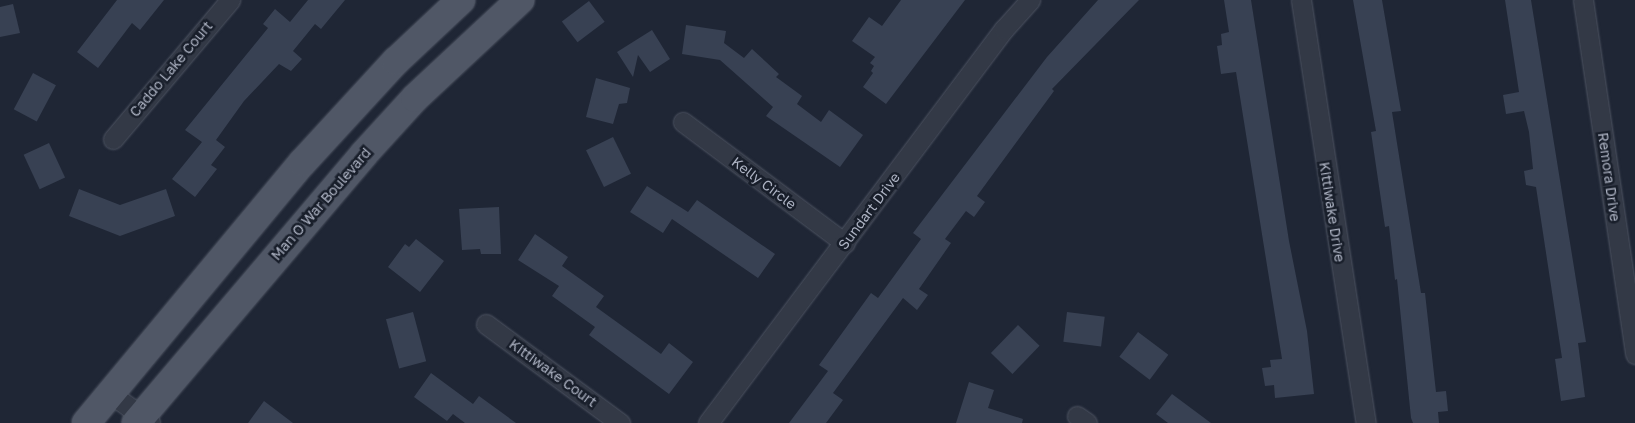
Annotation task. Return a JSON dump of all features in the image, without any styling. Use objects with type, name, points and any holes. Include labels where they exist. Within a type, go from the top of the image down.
[{"type":"main road","points":[[86,423],[303,162],[396,61],[461,0]]},
{"type":"main road","name":"Man O War Boulevard","points":[[144,421],[363,155],[450,63],[520,0]]},
{"type":"street","name":"Caddo Lake Court","points":[[113,139],[230,0]]},
{"type":"street","name":"Sundart Drive","points":[[708,423],[1004,29],[1030,0]]},
{"type":"street","name":"Kittiwake Drive","points":[[1301,0],[1366,423]]},
{"type":"street","name":"Remora Drive","points":[[1583,0],[1635,354]]},
{"type":"street","name":"Kelly Circle","points":[[683,122],[845,243]]},
{"type":"street","name":"Kittiwake Court","points":[[486,324],[620,423]]},
{"type":"street","points":[[111,394],[144,421]]},
{"type":"building","points":[[117,0],[164,0],[140,30],[132,23],[98,68],[77,52]]},
{"type":"building","points":[[308,0],[345,0],[321,29],[315,24],[293,51],[302,59],[291,71],[279,64],[244,101],[216,140],[225,147],[211,165],[217,169],[195,197],[172,179],[202,142],[185,130],[268,28],[263,24],[275,9],[290,22]]},
{"type":"building","points":[[901,0],[965,0],[886,104],[863,87],[873,73],[871,71],[874,66],[870,63],[875,57],[852,41],[869,17],[882,26]]},
{"type":"building","points":[[1098,0],[1139,0],[1052,89],[1054,91],[977,196],[985,202],[974,217],[966,211],[945,239],[951,243],[919,289],[928,295],[917,310],[903,298],[833,393],[843,400],[826,423],[789,423],[828,371],[819,365],[871,293],[878,298],[921,239],[913,233],[1047,57]]},
{"type":"building","points":[[1224,0],[1251,0],[1289,241],[1307,331],[1314,394],[1275,398],[1274,385],[1265,386],[1262,368],[1271,367],[1270,360],[1282,359],[1236,72],[1221,74],[1217,46],[1222,45],[1221,34],[1229,32]]},
{"type":"building","points":[[1353,0],[1382,0],[1401,111],[1392,112],[1421,293],[1425,293],[1436,392],[1446,391],[1448,411],[1438,412],[1439,423],[1413,423],[1411,418],[1397,279],[1395,280],[1389,226],[1385,227],[1371,132],[1376,131]]},
{"type":"building","points":[[1505,0],[1531,0],[1586,342],[1578,343],[1585,397],[1561,401],[1555,359],[1562,358],[1536,187],[1526,185],[1524,171],[1533,169],[1529,132],[1524,111],[1506,114],[1503,95],[1519,92]]},
{"type":"building","points":[[589,1],[605,22],[577,42],[562,21]]},
{"type":"building","points":[[13,4],[20,33],[0,37],[0,7]]},
{"type":"building","points":[[686,25],[726,31],[724,43],[744,58],[752,49],[779,74],[776,77],[802,96],[797,104],[821,122],[829,110],[863,135],[840,167],[766,116],[773,107],[720,60],[682,54]]},
{"type":"building","points":[[652,30],[670,59],[650,72],[638,55],[633,77],[617,52]]},
{"type":"building","points":[[33,73],[56,85],[37,121],[14,109]]},
{"type":"building","points":[[596,78],[630,88],[627,103],[619,104],[613,124],[586,117]]},
{"type":"building","points":[[613,137],[631,174],[604,187],[586,150]]},
{"type":"building","points":[[49,143],[65,177],[40,189],[24,155]]},
{"type":"building","points":[[647,186],[688,212],[697,200],[775,254],[758,278],[672,219],[663,233],[630,212]]},
{"type":"building","points":[[79,189],[120,205],[166,189],[175,216],[120,236],[69,216]]},
{"type":"building","points":[[499,207],[501,254],[481,254],[480,249],[462,250],[459,209]]},
{"type":"building","points":[[535,234],[568,257],[562,266],[604,296],[596,307],[661,354],[669,343],[693,362],[669,394],[589,335],[595,327],[552,296],[559,286],[518,260]]},
{"type":"building","points":[[416,239],[444,261],[420,292],[388,267],[405,244],[409,247]]},
{"type":"building","points":[[413,312],[426,361],[399,369],[386,319]]},
{"type":"building","points":[[1067,312],[1105,317],[1101,346],[1063,342]]},
{"type":"building","points":[[1018,325],[1040,346],[1012,374],[991,353]]},
{"type":"building","points":[[1138,332],[1168,355],[1150,380],[1119,357]]},
{"type":"building","points":[[431,373],[473,404],[479,396],[516,423],[465,423],[453,414],[447,421],[414,397]]},
{"type":"building","points":[[969,382],[994,390],[988,408],[1023,419],[1022,423],[956,423]]},
{"type":"building","points":[[1172,394],[1211,423],[1168,423],[1156,414]]},
{"type":"building","points":[[264,401],[293,423],[248,423]]}]
